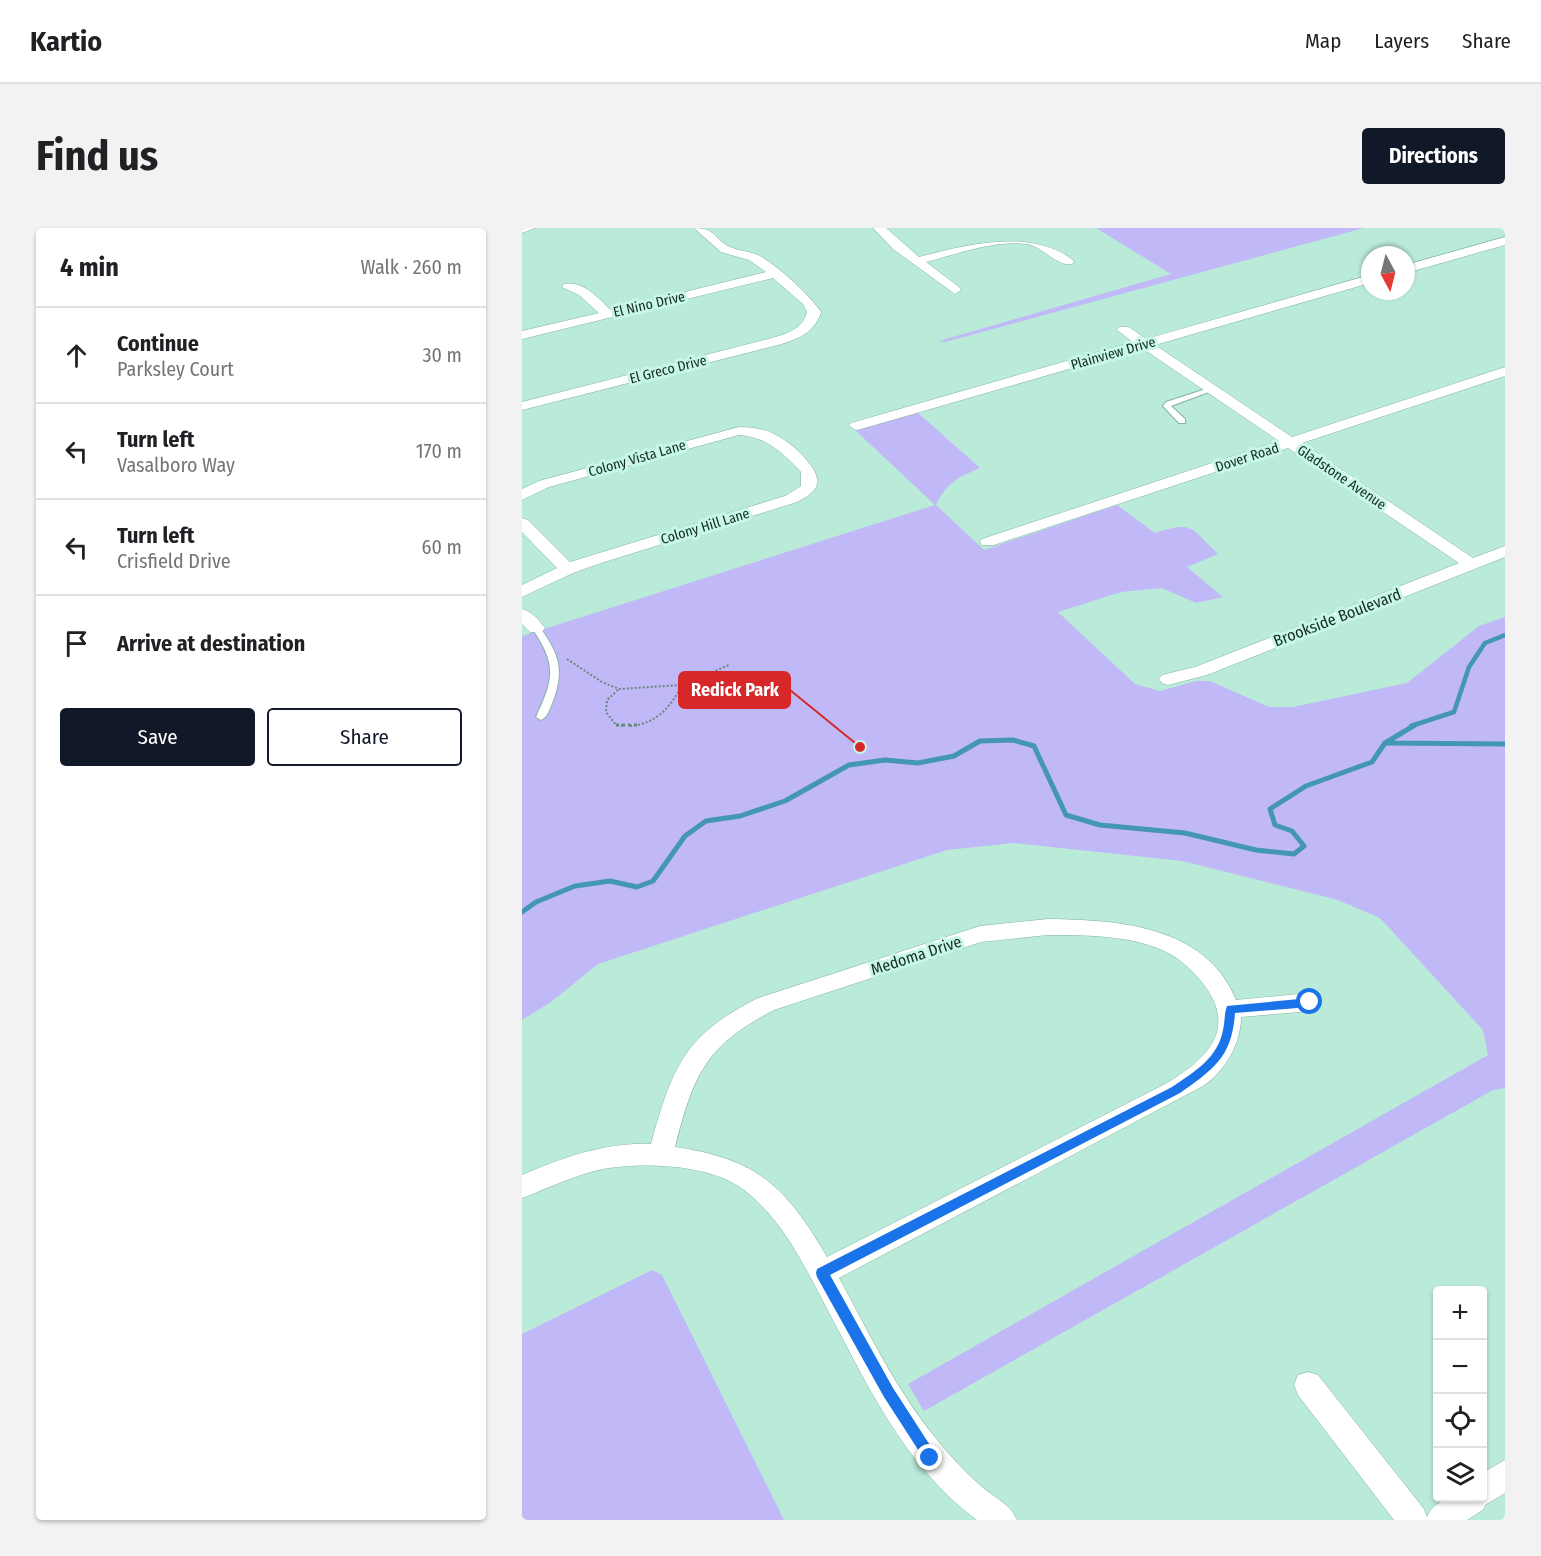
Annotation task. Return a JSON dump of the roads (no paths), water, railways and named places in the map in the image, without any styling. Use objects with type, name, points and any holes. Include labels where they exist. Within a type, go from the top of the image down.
[{"type":"street","points":[[522,229],[529,228]]},
{"type":"street","points":[[700,228],[725,249],[753,257],[775,274]]},
{"type":"street","points":[[879,228],[955,290]]},
{"type":"street","points":[[917,261],[1015,240],[1041,244],[1068,261]]},
{"type":"street","points":[[1415,266],[1505,241]]},
{"type":"street","name":"El Nino Drive","points":[[522,334],[775,274]]},
{"type":"street","name":"El Greco Drive","points":[[522,406],[777,341],[802,331],[810,323],[814,312],[812,307],[775,274]]},
{"type":"street","name":"Plainview Drive","points":[[856,426],[1361,282]]},
{"type":"street","points":[[568,287],[584,292],[608,314]]},
{"type":"street","name":"Gladstone Avenue","points":[[1124,330],[1471,564]]},
{"type":"street","name":"Dover Road","points":[[988,542],[1505,371]]},
{"type":"street","name":"Colony Vista Lane","points":[[522,495],[544,484],[722,434],[756,432]]},
{"type":"street","name":"Colony Hill Lane","points":[[522,592],[567,569],[779,503],[807,489],[810,483],[808,471],[777,440],[756,432]]},
{"type":"street","points":[[522,523],[567,569]]},
{"type":"street","name":"Brookside Boulevard","points":[[1168,679],[1201,671],[1505,551]]},
{"type":"street","points":[[522,614],[536,628]]},
{"type":"street","name":"Medoma Drive","points":[[661,1154],[677,1091],[695,1055],[716,1033],[738,1016],[766,1004],[980,934],[1020,928],[1060,927],[1129,933],[1164,942],[1195,959],[1218,984],[1230,1009]]},
{"type":"street","points":[[822,1273],[1176,1090],[1209,1067],[1214,1060],[1229,1032],[1230,1009],[1310,1002]]},
{"type":"street","points":[[522,1187],[599,1158],[631,1153],[661,1154],[706,1163],[747,1178],[779,1206],[804,1241],[889,1392],[930,1458],[984,1509],[1002,1520]]},
{"type":"street","points":[[1308,1385],[1413,1520]]},
{"type":"street","points":[[1487,1488],[1505,1475]]},
{"type":"street","points":[[1441,1520],[1466,1502]]},
{"type":"lane","points":[[1182,421],[1167,406],[1212,389]]},
{"type":"lane","points":[[536,628],[553,650],[556,672],[550,696],[541,717]]},
{"type":"waterway","points":[[1411,726],[1454,712],[1469,667],[1485,643],[1505,635]]},
{"type":"waterway","points":[[522,912],[536,902],[575,886],[610,881],[637,887],[653,881],[685,836],[706,821],[740,816],[785,801],[849,765],[885,760],[918,763],[954,756],[980,741],[1013,740],[1034,746],[1066,815],[1100,825],[1185,833],[1256,850],[1294,854],[1304,846],[1292,831],[1275,825],[1270,809],[1306,786],[1372,762],[1385,743],[1415,725]]},
{"type":"waterway","points":[[1387,743],[1505,744]]},
{"type":"place","name":"Redick Park","points":[[860,747]]}]
